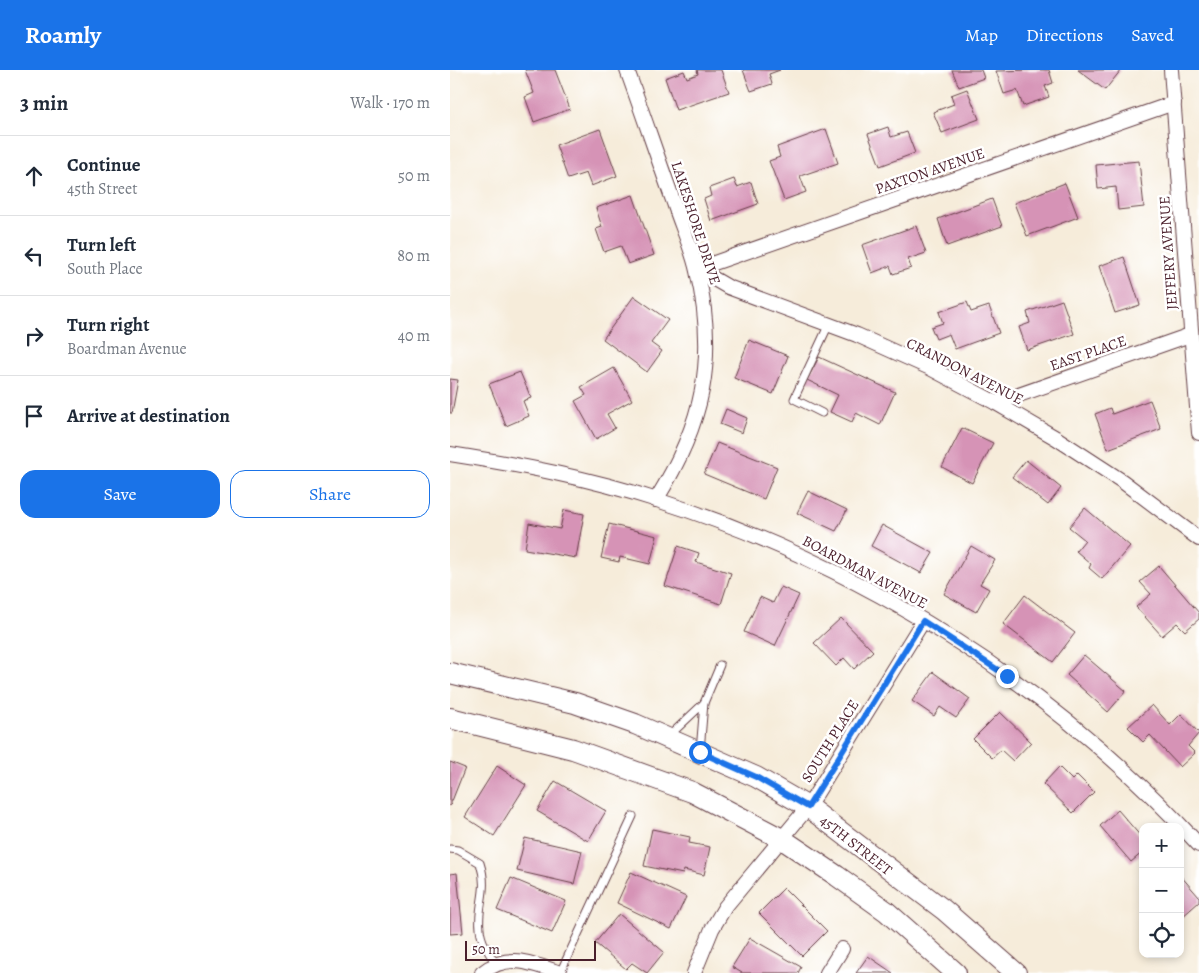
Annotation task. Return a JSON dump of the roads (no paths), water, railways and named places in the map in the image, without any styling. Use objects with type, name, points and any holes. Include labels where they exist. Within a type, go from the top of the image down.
[{"type":"main road","name":"45TH STREET","points":[[450,672],[576,703],[668,738],[756,777],[808,807],[944,910],[1016,973]]},
{"type":"main road","points":[[450,718],[573,749],[692,792],[782,839],[886,910],[956,973]]},
{"type":"street","name":"LAKESHORE DRIVE","points":[[628,70],[697,270],[705,312],[705,374],[698,410],[687,446],[656,500]]},
{"type":"street","name":"JEFFERY AVENUE","points":[[1171,70],[1199,433]]},
{"type":"street","name":"PAXTON AVENUE","points":[[697,270],[1174,102]]},
{"type":"street","name":"CRANDON AVENUE","points":[[697,270],[728,287],[829,324],[928,368],[996,403],[1056,438],[1122,481],[1199,539]]},
{"type":"street","name":"EAST PLACE","points":[[996,403],[1190,335]]},
{"type":"street","name":"BOARDMAN AVENUE","points":[[450,454],[504,462],[575,477],[656,500],[788,550],[868,590],[923,621],[984,660],[1078,730],[1132,777],[1199,845]]},
{"type":"street","name":"SOUTH PLACE","points":[[694,973],[712,929],[725,907],[808,807],[923,621]]},
{"type":"street","points":[[827,973],[842,949]]},
{"type":"street","points":[[482,973],[496,964],[514,960],[526,961],[560,973]]},
{"type":"lane","points":[[822,413],[794,399],[829,324]]},
{"type":"lane","points":[[700,752],[704,703],[720,665]]},
{"type":"lane","points":[[668,738],[704,703]]},
{"type":"lane","points":[[560,973],[633,816]]},
{"type":"lane","points":[[450,849],[458,850],[480,863],[485,879],[480,928],[484,946],[496,964]]}]
